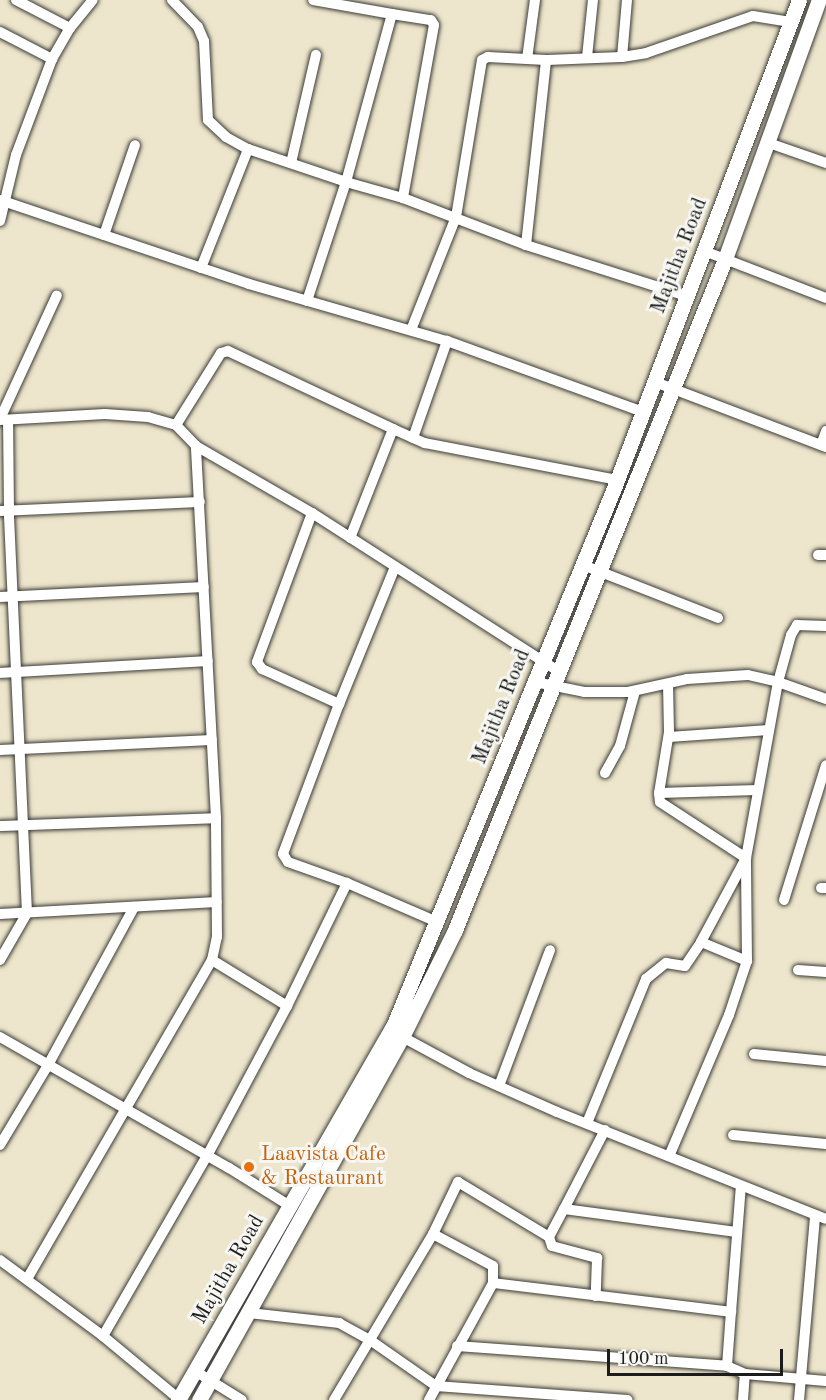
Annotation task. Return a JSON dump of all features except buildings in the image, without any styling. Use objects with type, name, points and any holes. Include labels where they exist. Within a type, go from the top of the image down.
[{"type":"main road","name":"Majitha Road","points":[[179,1399],[290,1206],[396,1034],[437,922],[618,480],[799,0]]},
{"type":"main road","name":"Majitha Road","points":[[199,1400],[249,1313],[396,1034],[455,930],[725,259],[819,0]]},
{"type":"street","points":[[16,0],[70,28]]},
{"type":"street","points":[[0,221],[16,155],[52,59],[70,28],[93,0]]},
{"type":"street","points":[[172,0],[198,27],[204,40],[208,120],[226,137],[248,149],[346,182],[403,198],[526,245],[687,296]]},
{"type":"street","points":[[313,0],[431,20],[434,25],[403,198]]},
{"type":"street","points":[[587,57],[593,0]]},
{"type":"street","points":[[622,57],[627,0]]},
{"type":"street","points":[[527,59],[535,2]]},
{"type":"street","points":[[307,301],[346,182],[392,14]]},
{"type":"street","points":[[411,330],[456,217],[482,60],[488,57],[546,60],[622,57],[646,53],[753,16],[791,22]]},
{"type":"street","points":[[0,32],[52,59]]},
{"type":"street","points":[[291,163],[316,55]]},
{"type":"street","points":[[526,245],[546,60]]},
{"type":"street","points":[[766,142],[826,163]]},
{"type":"street","points":[[104,235],[135,145]]},
{"type":"street","points":[[201,268],[248,149]]},
{"type":"street","points":[[3,201],[201,268],[447,341],[643,412]]},
{"type":"street","points":[[704,251],[826,298]]},
{"type":"street","points":[[0,960],[27,913],[13,596],[5,511],[3,420],[57,295]]},
{"type":"street","points":[[413,438],[447,341]]},
{"type":"street","points":[[176,425],[221,353],[228,351],[413,438],[618,480]]},
{"type":"street","points":[[655,382],[824,446],[826,431]]},
{"type":"street","points":[[3,420],[105,414],[148,417],[176,425],[196,446],[312,513],[543,663],[555,679],[584,692],[635,691],[687,680],[748,675],[778,682],[826,699]]},
{"type":"street","points":[[350,538],[393,429]]},
{"type":"street","points":[[27,1279],[212,960],[217,937],[216,818],[196,446]]},
{"type":"street","points":[[5,511],[200,502]]},
{"type":"street","points":[[312,513],[257,662],[262,669],[339,704]]},
{"type":"street","points":[[583,565],[718,618]]},
{"type":"street","points":[[396,567],[339,704],[283,854],[288,862],[347,883],[437,922]]},
{"type":"street","points":[[0,597],[204,587]]},
{"type":"street","points":[[670,1154],[718,1044],[747,961],[746,858],[778,682],[795,626],[826,626]]},
{"type":"street","points":[[0,673],[208,661]]},
{"type":"street","points":[[535,682],[555,679]]},
{"type":"street","points":[[668,684],[669,737],[659,793],[662,804],[746,858]]},
{"type":"street","points":[[605,773],[620,746],[635,691]]},
{"type":"street","points":[[669,737],[769,730]]},
{"type":"street","points":[[0,750],[212,740]]},
{"type":"street","points":[[784,900],[826,765]]},
{"type":"street","points":[[659,793],[757,790]]},
{"type":"street","points":[[0,826],[216,818]]},
{"type":"street","points":[[587,1123],[646,979],[666,963],[685,966],[701,942],[746,858]]},
{"type":"street","points":[[103,1336],[207,1156],[287,1006],[347,883]]},
{"type":"street","points":[[0,914],[217,902]]},
{"type":"street","points":[[0,1145],[48,1065],[134,907]]},
{"type":"street","points":[[701,942],[747,961]]},
{"type":"street","points":[[499,1086],[550,950]]},
{"type":"street","points":[[212,960],[287,1006]]},
{"type":"street","points":[[798,970],[826,972]]},
{"type":"street","points":[[396,1034],[499,1086],[821,1217],[799,1400]]},
{"type":"street","points":[[0,1037],[290,1206]]},
{"type":"street","points":[[754,1054],[826,1061]]},
{"type":"street","points":[[549,1237],[605,1130]]},
{"type":"street","points":[[733,1135],[826,1144]]},
{"type":"street","points":[[334,1400],[433,1234],[456,1185],[460,1182],[549,1237],[552,1246],[597,1258],[596,1296]]},
{"type":"street","points":[[727,1366],[741,1186]]},
{"type":"street","points":[[564,1209],[736,1232]]},
{"type":"street","points":[[429,1400],[493,1283],[493,1266],[433,1234]]},
{"type":"street","points":[[0,1260],[103,1336],[179,1399]]},
{"type":"street","points":[[493,1283],[731,1312]]},
{"type":"street","points":[[249,1313],[332,1321],[370,1340],[436,1386],[627,1400]]},
{"type":"street","points":[[457,1346],[727,1366],[745,1374],[826,1381]]},
{"type":"street","points":[[195,1371],[242,1400]]},
{"type":"street","points":[[743,1400],[745,1374]]},
{"type":"place","name":"Laavista Cafe & Restaurant","points":[[249,1167]]}]
